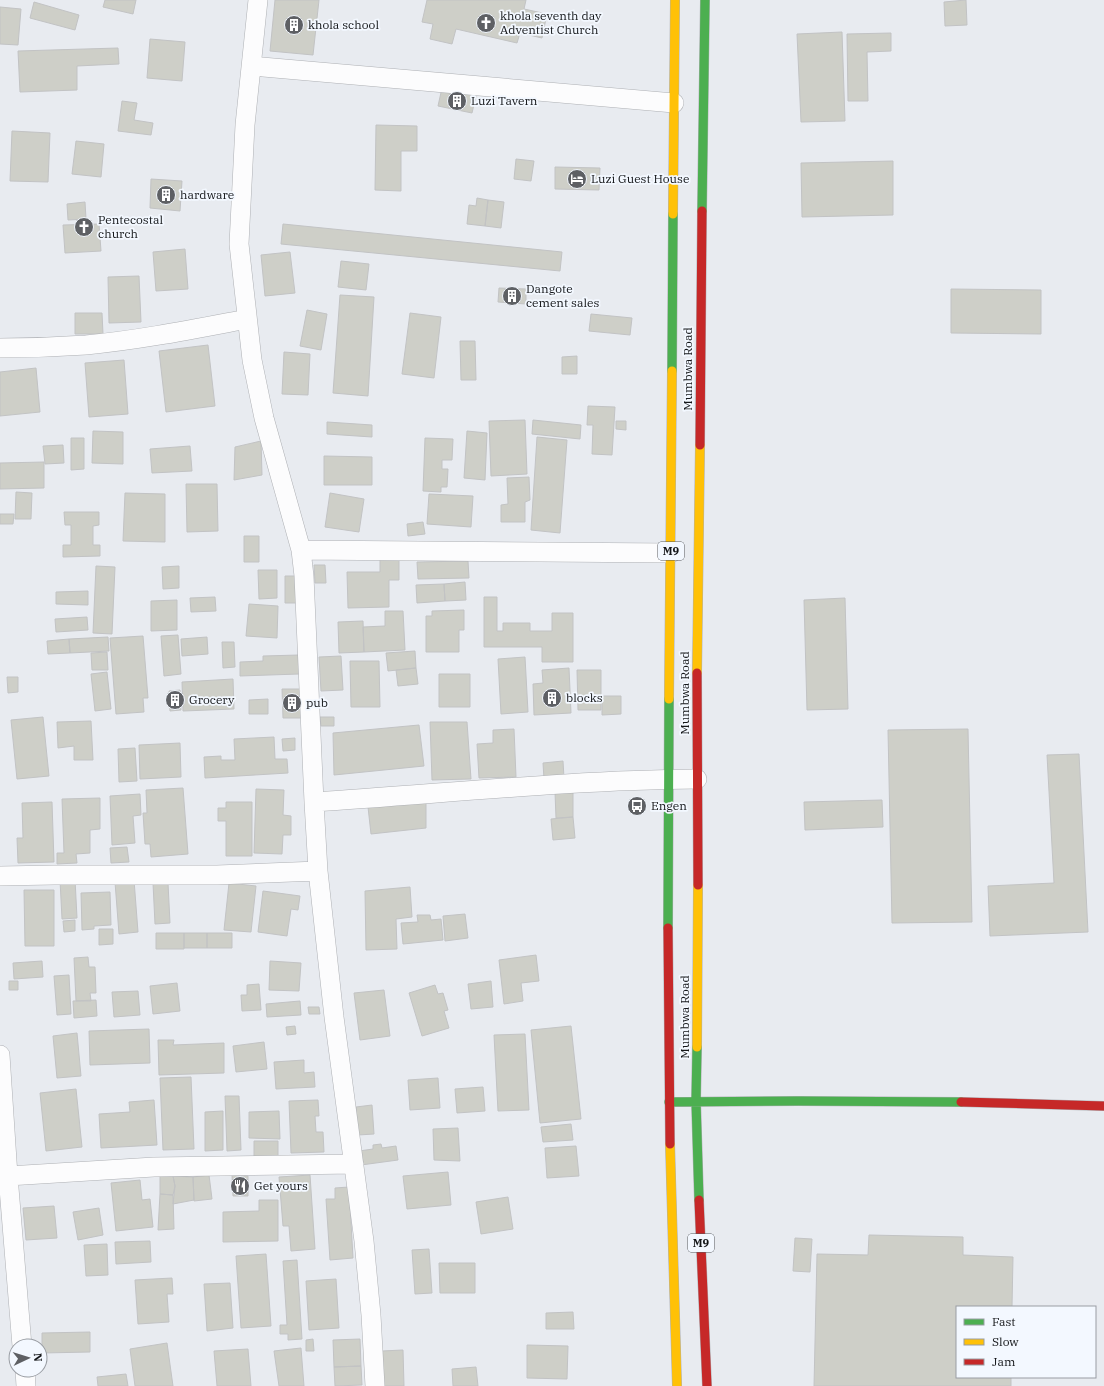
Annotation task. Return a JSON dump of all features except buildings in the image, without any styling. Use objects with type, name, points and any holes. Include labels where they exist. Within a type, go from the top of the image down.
[{"type":"main road","name":"Mumbwa Road","points":[[675,0],[668,779],[669,1102],[678,1386]]},
{"type":"main road","name":"Mumbwa Road","points":[[704,0],[704,134],[701,291],[697,779],[696,1101],[707,1386]]},
{"type":"main road","points":[[669,1102],[967,1101],[1104,1106]]},
{"type":"street","points":[[258,0],[245,125],[239,244],[252,360],[264,418],[301,550],[308,644],[318,871],[334,1017],[354,1164],[371,1315],[374,1386]]},
{"type":"street","points":[[252,66],[674,103]]},
{"type":"street","points":[[0,348],[86,345],[180,332],[247,319]]},
{"type":"street","points":[[301,550],[671,553]]},
{"type":"street","points":[[314,802],[405,796],[515,786],[697,779]]},
{"type":"street","points":[[0,876],[217,875],[318,871]]},
{"type":"street","points":[[0,1055],[21,1338]]},
{"type":"street","points":[[8,1176],[139,1168],[354,1164]]},
{"type":"traffic: fast","points":[[702,211],[705,0]]},
{"type":"traffic: fast","points":[[672,371],[673,214]]},
{"type":"traffic: fast","points":[[668,928],[669,699]]},
{"type":"traffic: fast","points":[[697,1047],[696,1101],[699,1200]]},
{"type":"traffic: fast","points":[[669,1102],[961,1102]]},
{"type":"traffic: slow","points":[[673,214],[675,0]]},
{"type":"traffic: slow","points":[[669,699],[672,371]]},
{"type":"traffic: slow","points":[[697,673],[700,445]]},
{"type":"traffic: slow","points":[[697,1047],[698,885]]},
{"type":"traffic: slow","points":[[670,1144],[677,1386]]},
{"type":"traffic: jam","points":[[700,445],[702,211]]},
{"type":"traffic: jam","points":[[697,673],[698,885]]},
{"type":"traffic: jam","points":[[668,928],[670,1144]]},
{"type":"traffic: jam","points":[[961,1102],[1104,1106]]},
{"type":"traffic: jam","points":[[699,1200],[707,1386]]},
{"type":"place","name":"khola seventh day Adventist Church","points":[[486,23]]},
{"type":"place","name":"khola school","points":[[294,25]]},
{"type":"place","name":"Luzi Tavern","points":[[457,101]]},
{"type":"place","name":"Luzi Guest House","points":[[577,179]]},
{"type":"place","name":"hardware","points":[[166,195]]},
{"type":"place","name":"Pentecostal church","points":[[84,227]]},
{"type":"place","name":"Dangote cement sales","points":[[512,296]]},
{"type":"place","name":"blocks","points":[[552,698]]},
{"type":"place","name":"Grocery","points":[[175,700]]},
{"type":"place","name":"pub","points":[[292,703]]},
{"type":"place","name":"Engen","points":[[637,806]]},
{"type":"place","name":"Get yours","points":[[240,1186]]}]
